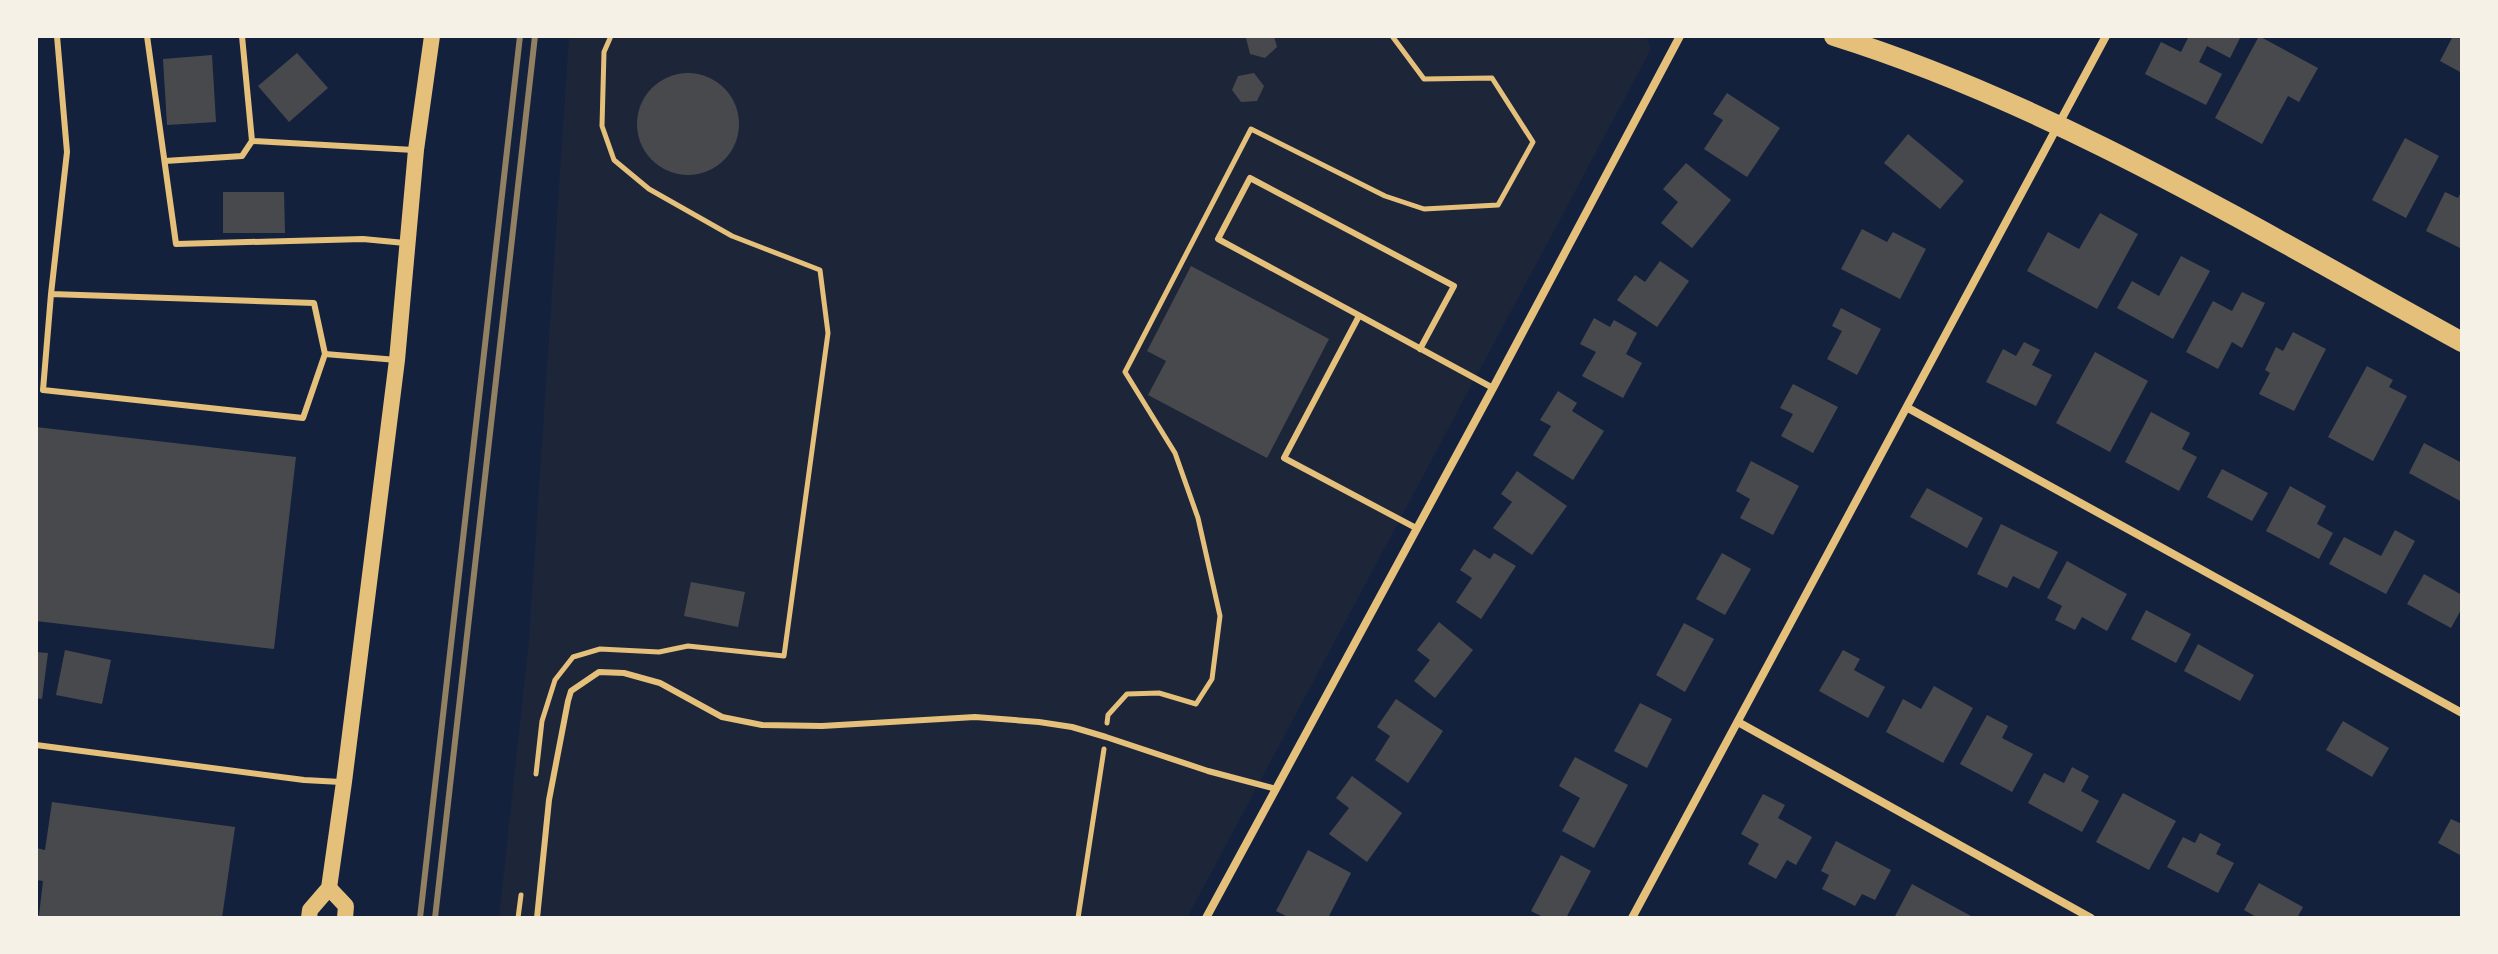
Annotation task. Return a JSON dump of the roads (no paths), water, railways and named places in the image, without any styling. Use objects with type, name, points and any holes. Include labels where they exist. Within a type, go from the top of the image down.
[{"type":"main road","points":[[309,918],[310,910],[329,888],[344,782],[397,360],[416,150],[432,36]]},
{"type":"main road","points":[[1834,36],[1950,79],[2058,126],[2209,203],[2462,342]]},
{"type":"main road","points":[[329,888],[346,906],[345,918]]},
{"type":"street","points":[[1206,918],[1680,36]]},
{"type":"street","points":[[1632,918],[2106,36]]},
{"type":"street","points":[[1908,408],[2462,713]]},
{"type":"street","points":[[1738,722],[2091,918]]},
{"type":"lane","points":[[51,294],[314,303],[325,354],[303,418],[43,390],[51,294],[67,152],[57,36]]},
{"type":"lane","points":[[147,36],[176,244],[363,239],[408,244]]},
{"type":"lane","points":[[165,161],[242,156],[252,141],[242,36]]},
{"type":"lane","points":[[252,141],[416,150]]},
{"type":"lane","points":[[1420,349],[1454,286],[1250,178],[1218,239],[1359,316],[1420,349],[1493,388]]},
{"type":"lane","points":[[1359,316],[1284,458],[1416,528]]},
{"type":"lane","points":[[325,354],[397,360]]},
{"type":"lane","points":[[537,918],[549,800],[568,701],[571,691],[599,672],[624,673],[660,683],[722,717],[762,725],[822,726],[975,717],[1072,727],[1208,771],[1276,789]]},
{"type":"lane","points":[[36,745],[304,780],[344,782]]},
{"type":"railway","points":[[420,918],[520,36]]},
{"type":"railway","points":[[435,918],[535,36]]}]
